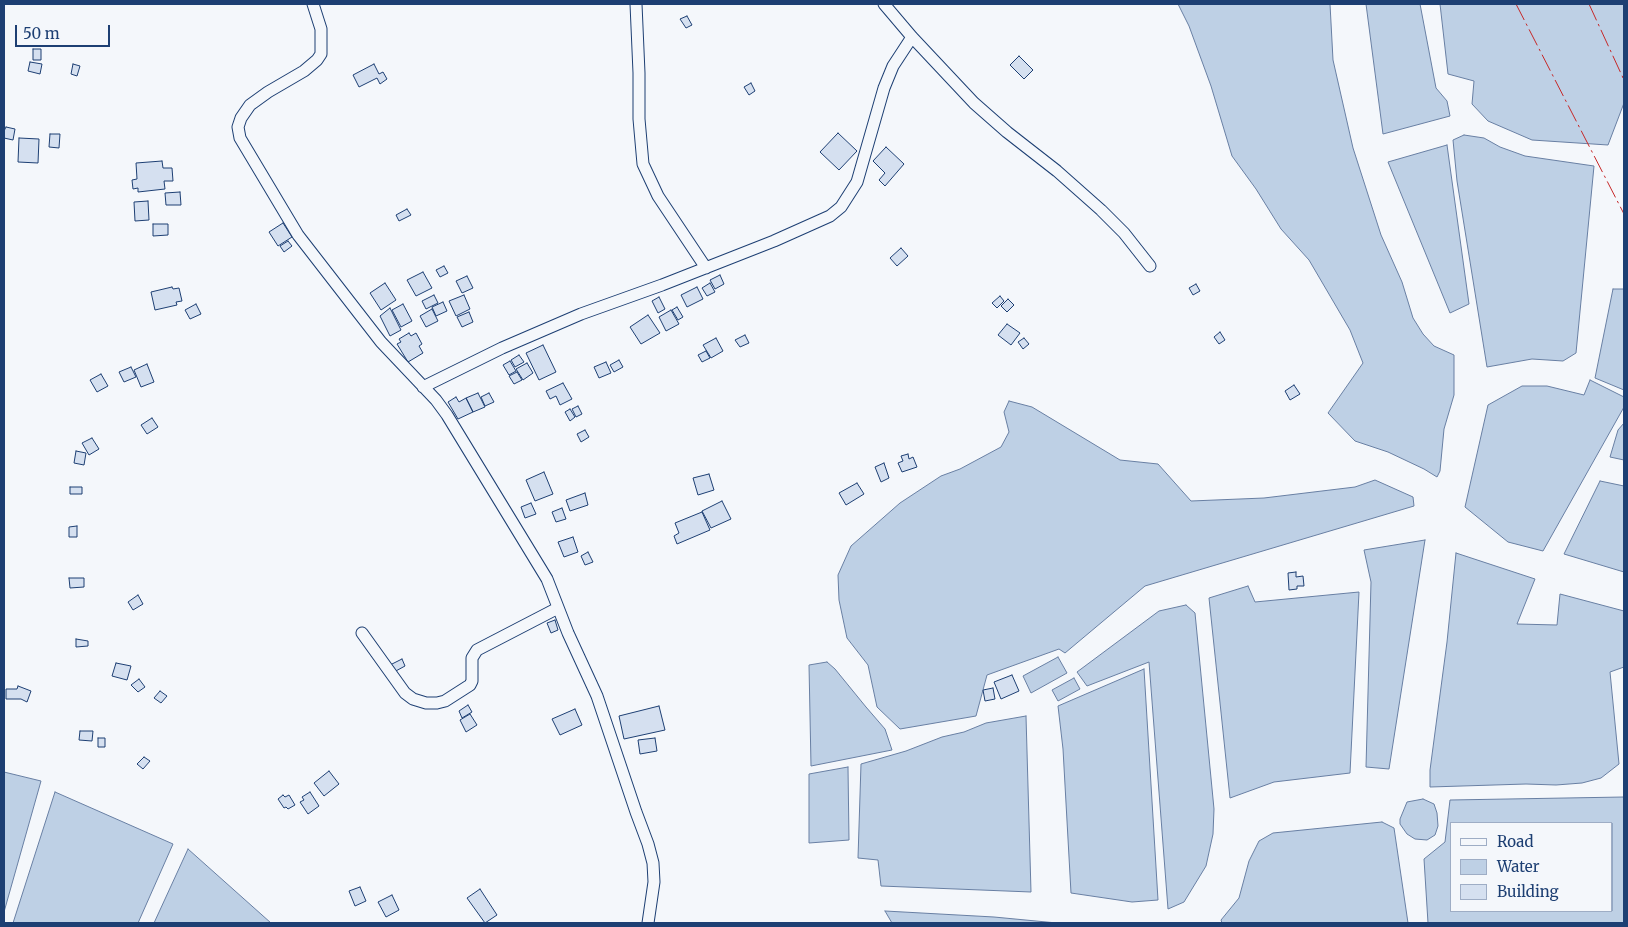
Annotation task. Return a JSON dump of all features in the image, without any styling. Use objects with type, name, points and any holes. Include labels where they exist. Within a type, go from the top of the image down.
[{"type":"street","points":[[313,4],[321,29],[321,54],[304,71],[250,105],[241,118],[238,127],[240,138],[298,235],[381,342],[447,414],[547,579],[582,667],[597,696],[650,851],[654,882],[648,923]]},
{"type":"street","points":[[636,4],[639,119],[643,164],[658,196],[706,268]]},
{"type":"street","points":[[884,4],[974,103],[1101,210],[1124,233],[1150,266]]},
{"type":"street","points":[[423,387],[502,348],[581,314],[774,242],[830,216],[841,207],[857,182],[884,88],[894,66],[912,37]]},
{"type":"street","points":[[362,633],[406,693],[414,699],[426,703],[437,703],[445,701],[470,685],[472,681],[472,658],[477,650],[558,608]]},
{"type":"water","points":[[1178,4],[1330,4],[1333,60],[1353,148],[1381,235],[1402,282],[1413,318],[1423,334],[1434,346],[1454,355],[1454,395],[1444,429],[1440,471],[1437,477],[1388,452],[1355,441],[1328,413],[1363,363],[1350,330],[1309,260],[1281,229],[1256,189],[1232,156],[1211,86],[1189,26]]},
{"type":"water","points":[[1366,4],[1420,4],[1436,88],[1447,101],[1450,116],[1383,134]]},
{"type":"water","points":[[1440,4],[1624,4],[1624,103],[1608,145],[1532,140],[1488,121],[1472,104],[1474,81],[1448,74]]},
{"type":"water","points":[[1464,135],[1484,138],[1500,147],[1525,156],[1594,166],[1576,353],[1563,361],[1532,359],[1487,367],[1457,181],[1453,140]]},
{"type":"water","points":[[1447,145],[1469,304],[1450,313],[1388,162]]},
{"type":"water","points":[[1613,289],[1624,289],[1624,390],[1595,378]]},
{"type":"water","points":[[1590,380],[1624,397],[1624,407],[1543,551],[1508,542],[1465,507],[1488,405],[1522,386],[1547,386],[1584,395]]},
{"type":"water","points":[[1009,401],[1032,407],[1120,460],[1158,464],[1191,501],[1264,498],[1355,487],[1375,480],[1413,497],[1414,506],[1145,586],[1065,653],[1059,649],[987,675],[976,716],[900,729],[877,707],[868,665],[847,638],[839,600],[838,575],[851,546],[900,503],[941,476],[960,469],[1001,447],[1009,432],[1004,412]]},
{"type":"water","points":[[1624,423],[1624,460],[1610,457],[1618,430]]},
{"type":"water","points":[[1600,481],[1624,486],[1624,572],[1564,554]]},
{"type":"water","points":[[1425,540],[1389,769],[1366,767],[1371,582],[1364,550]]},
{"type":"water","points":[[1456,553],[1535,579],[1517,624],[1557,625],[1560,594],[1624,611],[1624,667],[1610,672],[1619,764],[1601,778],[1582,783],[1556,785],[1430,787],[1430,770],[1447,642]]},
{"type":"water","points":[[1248,586],[1255,602],[1359,592],[1350,773],[1274,782],[1230,798],[1209,598]]},
{"type":"water","points":[[1186,605],[1195,613],[1214,809],[1213,834],[1206,866],[1184,902],[1168,909],[1149,662],[1087,686],[1077,672],[1159,611]]},
{"type":"water","points":[[1058,657],[1067,673],[1031,693],[1023,676]]},
{"type":"water","points":[[827,662],[885,729],[892,750],[811,766],[809,665]]},
{"type":"water","points":[[1144,669],[1158,900],[1132,902],[1071,893],[1063,749],[1058,706]]},
{"type":"water","points":[[1074,678],[1080,689],[1058,701],[1052,690]]},
{"type":"water","points":[[1026,716],[1031,892],[881,886],[878,860],[858,858],[861,764],[906,751],[942,737],[964,732],[986,723]]},
{"type":"water","points":[[848,767],[849,840],[809,843],[809,774]]},
{"type":"water","points":[[4,772],[41,781],[4,912]]},
{"type":"water","points":[[55,792],[173,844],[138,923],[13,923]]},
{"type":"water","points":[[1624,797],[1624,923],[1428,923],[1424,859],[1445,842],[1450,800]]},
{"type":"water","points":[[1423,799],[1434,804],[1437,813],[1438,826],[1435,835],[1427,840],[1415,839],[1407,834],[1400,824],[1400,819],[1407,802]]},
{"type":"water","points":[[1382,822],[1394,828],[1408,923],[1222,923],[1221,920],[1239,898],[1249,861],[1259,841],[1273,833]]},
{"type":"water","points":[[188,849],[271,923],[154,923]]},
{"type":"water","points":[[885,911],[994,917],[1057,923],[892,923]]},
{"type":"building","points":[[687,16],[692,25],[686,28],[680,19]]},
{"type":"building","points":[[33,49],[41,49],[41,60],[33,60]]},
{"type":"building","points":[[1019,56],[1033,70],[1024,79],[1010,65]]},
{"type":"building","points":[[30,62],[42,64],[40,74],[28,71]]},
{"type":"building","points":[[73,64],[80,66],[77,76],[71,74]]},
{"type":"building","points":[[374,64],[379,74],[383,72],[387,79],[380,84],[377,78],[359,87],[353,75]]},
{"type":"building","points":[[751,83],[755,91],[749,95],[744,87]]},
{"type":"building","points":[[6,127],[15,129],[13,140],[4,138]]},
{"type":"building","points":[[838,133],[857,151],[839,170],[820,152]]},
{"type":"building","points":[[50,134],[60,134],[59,148],[49,147]]},
{"type":"building","points":[[19,138],[39,139],[38,163],[18,162]]},
{"type":"building","points":[[886,147],[904,164],[885,186],[879,180],[885,173],[873,161]]},
{"type":"building","points":[[162,161],[163,168],[172,168],[173,181],[164,181],[165,189],[138,192],[138,188],[133,189],[132,180],[137,179],[136,163]]},
{"type":"building","points":[[180,192],[181,205],[166,205],[165,193]]},
{"type":"building","points":[[148,201],[149,220],[135,221],[134,202]]},
{"type":"building","points":[[407,209],[411,215],[399,221],[396,215]]},
{"type":"building","points":[[283,223],[292,237],[278,246],[269,232]]},
{"type":"building","points":[[153,224],[168,224],[168,235],[153,236]]},
{"type":"building","points":[[288,241],[292,246],[284,252],[280,246]]},
{"type":"building","points":[[901,248],[908,256],[897,266],[890,258]]},
{"type":"building","points":[[444,266],[448,273],[440,277],[436,270]]},
{"type":"building","points":[[423,272],[432,288],[416,296],[407,280]]},
{"type":"building","points":[[720,275],[724,284],[715,289],[710,280]]},
{"type":"building","points":[[467,276],[473,288],[462,293],[456,281]]},
{"type":"building","points":[[385,283],[396,300],[381,310],[370,293]]},
{"type":"building","points":[[710,283],[715,292],[707,296],[702,288]]},
{"type":"building","points":[[1196,284],[1200,291],[1193,295],[1189,288]]},
{"type":"building","points":[[172,287],[173,289],[179,288],[182,301],[176,302],[177,305],[155,310],[151,292]]},
{"type":"building","points":[[697,287],[703,299],[687,307],[681,295]]},
{"type":"building","points":[[434,295],[438,303],[426,309],[422,301]]},
{"type":"building","points":[[464,295],[470,309],[456,316],[449,301]]},
{"type":"building","points":[[1000,296],[1004,301],[997,308],[992,303]]},
{"type":"building","points":[[659,297],[665,309],[658,313],[652,301]]},
{"type":"building","points":[[1008,299],[1014,305],[1007,312],[1001,306]]},
{"type":"building","points":[[443,302],[447,311],[436,316],[432,307]]},
{"type":"building","points":[[196,304],[201,314],[190,319],[185,310]]},
{"type":"building","points":[[403,304],[412,321],[401,327],[392,310]]},
{"type":"building","points":[[677,307],[683,317],[678,320],[672,310]]},
{"type":"building","points":[[390,308],[401,330],[390,336],[380,316]]},
{"type":"building","points":[[432,309],[438,321],[426,327],[420,316]]},
{"type":"building","points":[[671,310],[679,324],[666,331],[659,317]]},
{"type":"building","points":[[469,312],[473,322],[462,327],[457,317]]},
{"type":"building","points":[[648,315],[660,333],[641,344],[630,327]]},
{"type":"building","points":[[1007,324],[1020,333],[1011,345],[998,335]]},
{"type":"building","points":[[1220,332],[1225,340],[1219,344],[1214,337]]},
{"type":"building","points":[[409,333],[411,336],[416,333],[422,344],[419,346],[423,353],[408,362],[397,344],[401,342],[399,339]]},
{"type":"building","points":[[745,335],[749,343],[740,347],[735,340]]},
{"type":"building","points":[[716,338],[723,351],[711,358],[703,345]]},
{"type":"building","points":[[1024,338],[1029,344],[1023,349],[1018,342]]},
{"type":"building","points":[[543,345],[556,372],[539,380],[526,353]]},
{"type":"building","points":[[706,351],[710,358],[702,362],[698,355]]},
{"type":"building","points":[[519,355],[524,362],[515,367],[511,360]]},
{"type":"building","points":[[619,360],[623,367],[614,372],[610,365]]},
{"type":"building","points":[[510,361],[516,371],[509,375],[503,365]]},
{"type":"building","points":[[606,362],[611,373],[599,378],[594,367]]},
{"type":"building","points":[[527,363],[533,373],[523,380],[516,369]]},
{"type":"building","points":[[147,364],[154,382],[141,387],[134,370]]},
{"type":"building","points":[[131,367],[136,377],[124,382],[119,372]]},
{"type":"building","points":[[517,372],[522,380],[514,384],[509,376]]},
{"type":"building","points":[[101,374],[108,386],[97,392],[90,380]]},
{"type":"building","points":[[563,383],[572,399],[560,405],[556,396],[550,399],[546,391]]},
{"type":"building","points":[[1294,385],[1300,394],[1290,400],[1285,391]]},
{"type":"building","points":[[478,393],[485,407],[473,412],[466,398]]},
{"type":"building","points":[[489,393],[494,402],[485,406],[481,397]]},
{"type":"building","points":[[456,397],[459,402],[466,398],[473,412],[458,419],[448,402]]},
{"type":"building","points":[[578,406],[582,414],[576,417],[572,409]]},
{"type":"building","points":[[570,409],[575,417],[570,421],[565,412]]},
{"type":"building","points":[[152,418],[158,427],[147,434],[141,425]]},
{"type":"building","points":[[585,430],[589,437],[581,442],[577,434]]},
{"type":"building","points":[[92,438],[99,449],[89,455],[82,443]]},
{"type":"building","points":[[76,451],[86,453],[84,465],[74,463]]},
{"type":"building","points":[[908,454],[909,459],[913,457],[917,467],[902,472],[898,463],[903,461],[901,456]]},
{"type":"building","points":[[884,463],[889,478],[881,482],[875,467]]},
{"type":"building","points":[[544,472],[553,494],[535,501],[526,480]]},
{"type":"building","points":[[709,474],[714,490],[698,495],[693,478]]},
{"type":"building","points":[[857,483],[864,494],[846,505],[839,493]]},
{"type":"building","points":[[70,487],[82,487],[82,494],[70,494]]},
{"type":"building","points":[[585,493],[588,505],[570,511],[566,500]]},
{"type":"building","points":[[722,501],[731,519],[711,528],[702,511]]},
{"type":"building","points":[[531,503],[536,514],[525,518],[521,507]]},
{"type":"building","points":[[562,508],[566,519],[556,522],[552,512]]},
{"type":"building","points":[[702,512],[710,530],[677,544],[674,536],[679,533],[675,523]]},
{"type":"building","points":[[77,526],[77,537],[69,537],[69,527]]},
{"type":"building","points":[[573,537],[578,552],[564,557],[558,542]]},
{"type":"building","points":[[588,552],[593,562],[585,565],[581,556]]},
{"type":"building","points":[[1296,572],[1296,577],[1303,576],[1304,586],[1297,586],[1297,589],[1289,590],[1288,573]]},
{"type":"building","points":[[69,578],[84,578],[84,587],[70,588]]},
{"type":"building","points":[[138,595],[143,604],[133,610],[128,602]]},
{"type":"building","points":[[555,620],[558,630],[551,633],[547,623]]},
{"type":"building","points":[[76,639],[88,641],[88,646],[76,647]]},
{"type":"building","points":[[402,659],[405,666],[394,672],[390,665]]},
{"type":"building","points":[[116,663],[131,666],[127,680],[112,676]]},
{"type":"building","points":[[1012,675],[1019,691],[1001,699],[994,682]]},
{"type":"building","points":[[139,679],[145,687],[138,692],[131,685]]},
{"type":"building","points":[[18,686],[31,691],[27,702],[21,699],[6,699],[6,689],[17,689]]},
{"type":"building","points":[[993,688],[995,699],[985,701],[983,690]]},
{"type":"building","points":[[160,691],[167,696],[161,703],[154,698]]},
{"type":"building","points":[[468,705],[472,712],[462,718],[459,711]]},
{"type":"building","points":[[659,706],[665,730],[624,739],[619,716]]},
{"type":"building","points":[[575,709],[582,725],[560,735],[552,719]]},
{"type":"building","points":[[470,714],[477,725],[466,732],[460,720]]},
{"type":"building","points":[[80,731],[93,731],[92,741],[79,740]]},
{"type":"building","points":[[98,738],[105,738],[105,747],[98,747]]},
{"type":"building","points":[[655,738],[657,751],[640,754],[638,740]]},
{"type":"building","points":[[144,757],[150,761],[143,769],[137,764]]},
{"type":"building","points":[[329,771],[339,784],[324,796],[314,783]]},
{"type":"building","points":[[310,792],[319,806],[308,814],[300,802],[304,800],[302,797]]},
{"type":"building","points":[[283,795],[285,797],[289,795],[295,805],[288,809],[284,808],[278,799]]},
{"type":"building","points":[[360,887],[366,901],[355,906],[349,891]]},
{"type":"building","points":[[480,889],[497,915],[485,923],[467,898]]},
{"type":"building","points":[[392,895],[399,910],[386,917],[378,902]]},
{"type":"power","points":[[1516,4],[1624,214]]},
{"type":"power","points":[[1589,4],[1624,80]]}]
